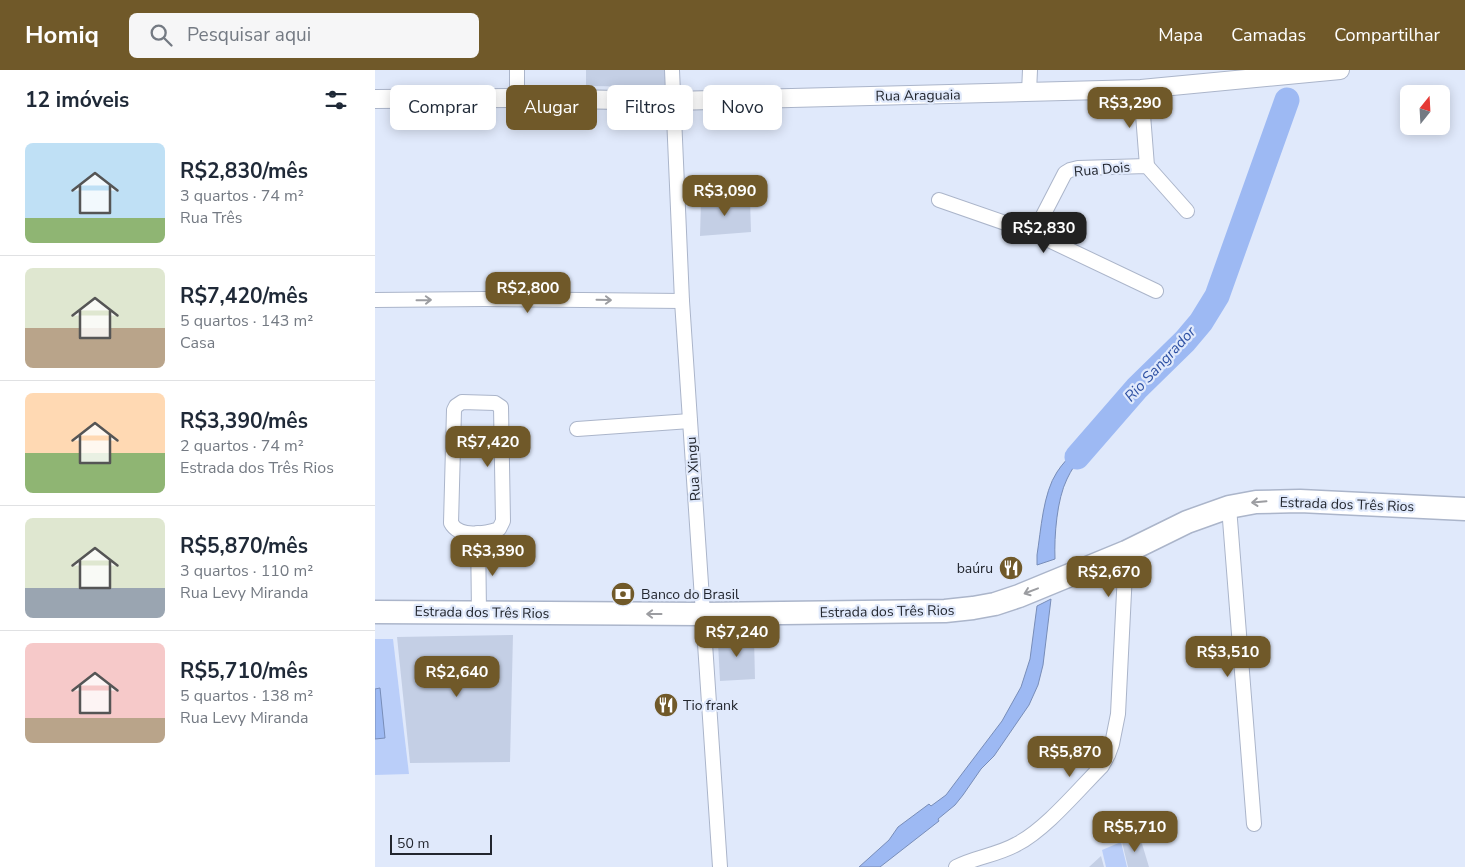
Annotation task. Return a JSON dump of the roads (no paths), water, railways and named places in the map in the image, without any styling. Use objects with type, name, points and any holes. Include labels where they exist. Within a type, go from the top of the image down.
[{"type":"main road","name":"Estrada dos Três Rios","points":[[375,612],[702,614],[945,611],[973,608],[1019,596],[1125,552],[1187,522],[1229,508],[1256,502],[1301,501],[1465,508]]},
{"type":"street","points":[[517,70],[517,85]]},
{"type":"street","name":"Rua Xingu","points":[[672,70],[672,85]]},
{"type":"street","points":[[1029,92],[1030,70]]},
{"type":"street","name":"Rua Araguaia","points":[[693,100],[1141,89],[1340,70]]},
{"type":"street","points":[[1141,89],[1147,166]]},
{"type":"street","name":"Rua Araguaia","points":[[375,99],[506,98]]},
{"type":"street","name":"Rua Xingu","points":[[674,130],[682,301],[720,867]]},
{"type":"street","name":"Rua Dois","points":[[1034,233],[1061,180],[1070,170],[1078,168],[1147,166],[1187,211]]},
{"type":"street","points":[[939,200],[1034,233],[1156,291]]},
{"type":"street","points":[[375,300],[682,301]]},
{"type":"street","points":[[462,402],[495,403],[501,407],[502,413],[503,521],[499,529],[478,533],[461,533],[454,529],[451,523],[455,410],[456,406],[462,402]]},
{"type":"street","points":[[577,429],[690,421]]},
{"type":"street","points":[[1229,508],[1254,824]]},
{"type":"street","points":[[478,533],[479,612]]},
{"type":"street","points":[[956,867],[1006,850],[1029,837],[1041,828],[1102,766],[1108,755],[1118,714],[1125,552]]},
{"type":"waterway","name":"Rio Sangrador","points":[[1077,457],[1137,388],[1185,341],[1201,322],[1217,296],[1287,100]]},
{"type":"place","name":"baúru","points":[[1011,568]]},
{"type":"place","name":"Banco do Brasil","points":[[623,594]]},
{"type":"place","name":"Tio frank","points":[[666,705]]}]
